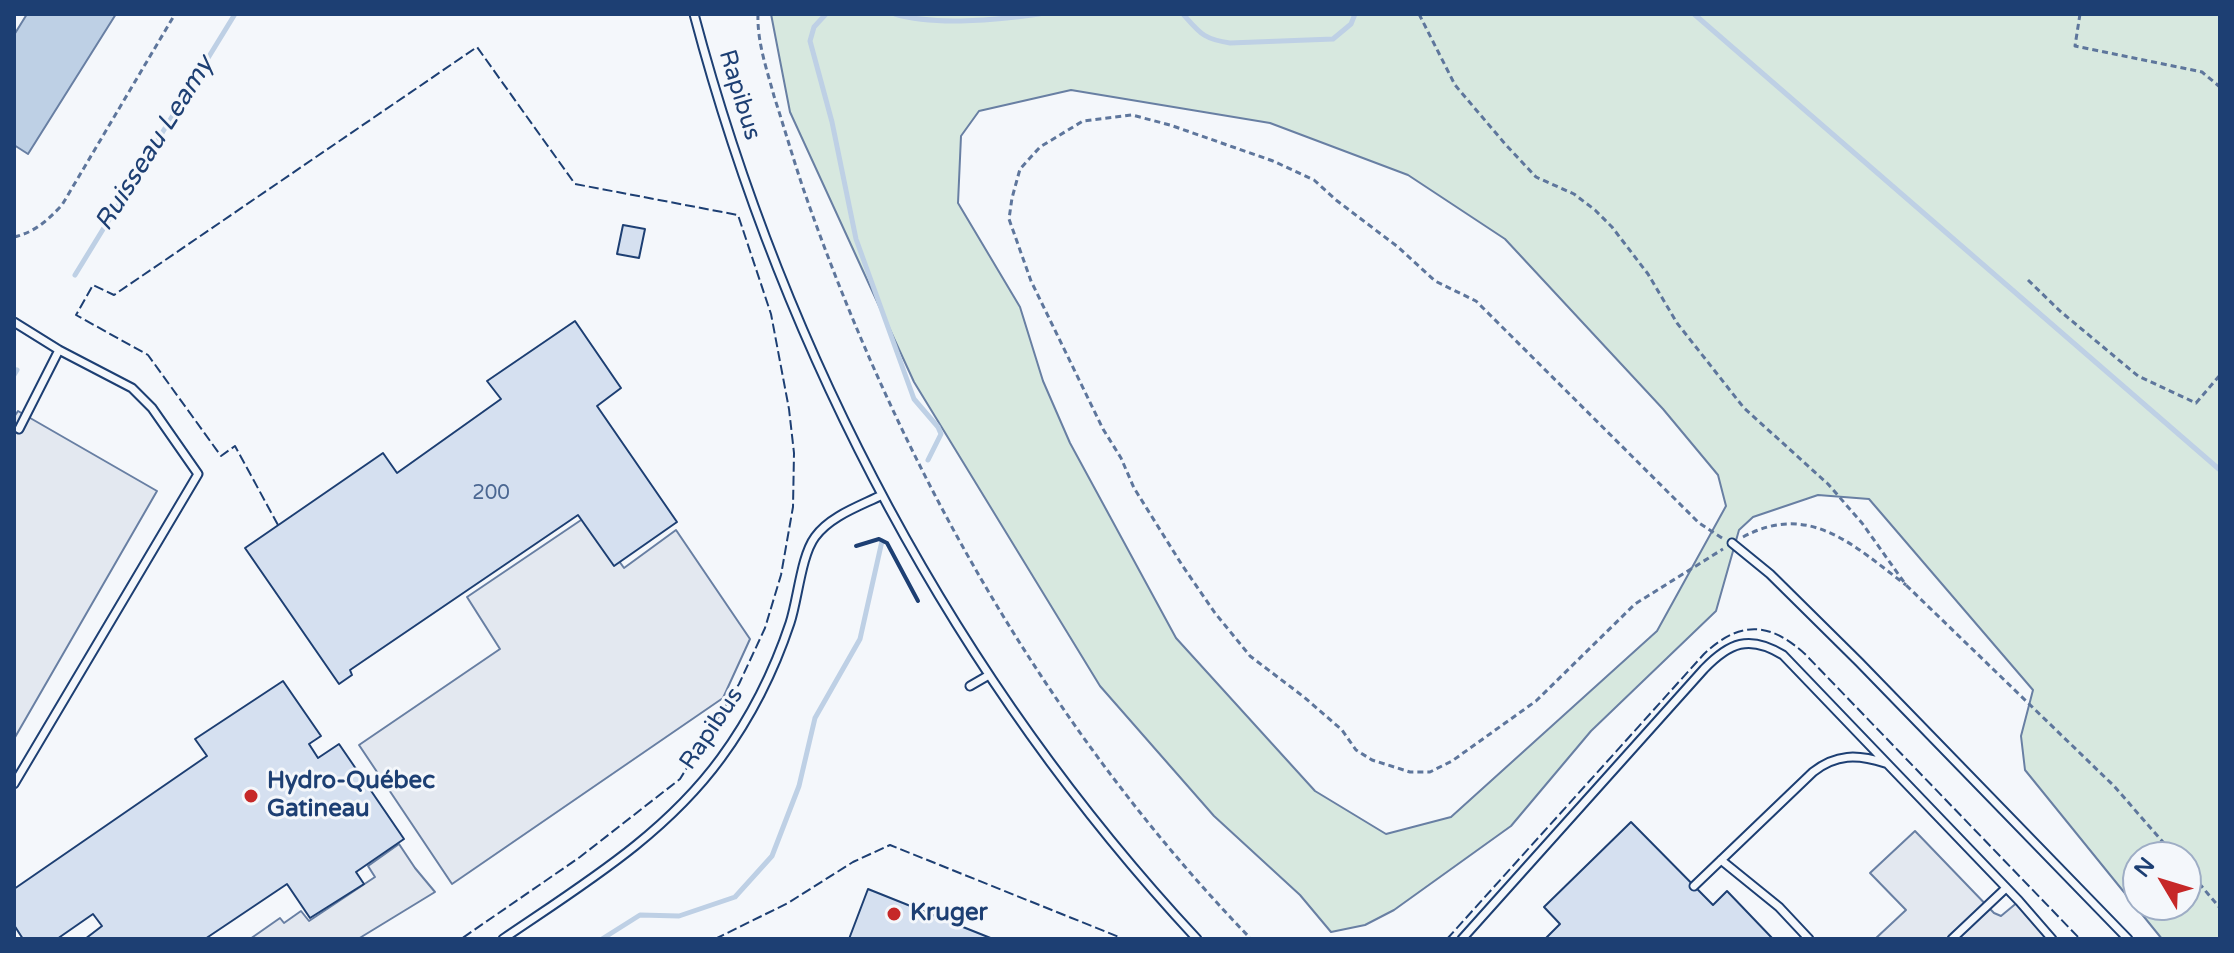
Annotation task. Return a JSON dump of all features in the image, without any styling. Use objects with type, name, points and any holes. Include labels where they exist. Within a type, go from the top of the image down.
[{"type":"lane","name":"Rapibus","points":[[694,14],[717,97],[776,268],[837,406],[882,495],[989,675],[1067,784],[1197,939]]},
{"type":"lane","points":[[14,322],[59,350],[120,381],[142,397],[198,474],[14,784]]},
{"type":"lane","points":[[19,429],[59,350]]},
{"type":"lane","name":"Rapibus","points":[[503,939],[636,846],[699,785],[738,732],[768,679],[786,635],[808,550],[814,539],[839,517],[882,495]]},
{"type":"lane","points":[[1732,543],[1770,574],[1859,662],[2128,939]]},
{"type":"lane","points":[[1466,938],[1704,669],[1728,648],[1757,644],[1769,646],[1783,655],[2052,939]]},
{"type":"lane","points":[[970,686],[989,675]]},
{"type":"lane","points":[[1694,886],[1824,763],[1848,756],[1862,756],[1887,764]]},
{"type":"lane","points":[[1721,860],[1779,907],[1809,939]]},
{"type":"lane","points":[[1952,939],[2006,888]]},
{"type":"path","points":[[14,237],[29,233],[62,205],[175,14]]},
{"type":"path","points":[[758,14],[758,32],[769,80],[812,214],[847,307],[918,465],[1000,611],[1068,715],[1172,852],[1251,939]]},
{"type":"path","points":[[1419,14],[1455,85],[1536,177],[1574,194],[1612,227],[1648,274],[1677,323],[1744,408],[1828,484],[1862,523],[1906,585]]},
{"type":"path","points":[[2080,14],[2075,46],[2202,72],[2220,87]]},
{"type":"path","points":[[1732,543],[1699,523],[1476,301],[1435,281],[1314,180],[1273,161],[1132,115],[1083,121],[1040,147],[1020,169],[1009,219],[1031,281],[1134,488],[1206,601],[1250,656],[1304,697],[1342,730],[1356,750],[1372,760],[1410,772],[1430,772],[1452,761],[1536,701],[1635,604],[1762,527],[1788,523],[1809,525],[1845,539],[1906,585],[2114,786],[2162,841]]},
{"type":"path","points":[[2028,280],[2138,376],[2196,403],[2220,375]]},
{"type":"path","points":[[2202,887],[2220,908]]},
{"type":"shaded area","points":[[771,14],[2220,14],[2220,939],[2162,939],[2147,921],[2202,921],[2202,841],[2122,841],[2122,890],[2025,770],[2021,736],[2033,690],[1869,499],[1818,495],[1753,517],[1739,530],[1716,611],[1591,731],[1511,826],[1394,910],[1365,925],[1331,932],[1300,895],[1214,816],[1100,686],[914,382],[790,112]],"holes":[[[1071,90],[1270,123],[1408,175],[1505,239],[1663,409],[1718,475],[1726,506],[1657,631],[1451,817],[1386,834],[1315,791],[1176,638],[1070,443],[1043,381],[1020,307],[958,203],[961,136],[979,111]]]},
{"type":"shaded area","points":[[18,411],[157,491],[14,739],[14,417]]},
{"type":"shaded area","points":[[587,516],[624,568],[676,530],[750,639],[723,698],[452,884],[359,745],[500,649],[467,597]]},
{"type":"shaded area","points":[[1915,831],[1994,913],[2001,916],[2019,901],[2052,939],[1875,939],[1906,910],[1870,873]]},
{"type":"shaded area","points":[[399,844],[435,892],[358,939],[250,939],[280,918],[284,923],[301,911],[309,921],[375,877],[368,866]]},
{"type":"water","points":[[27,14],[116,14],[28,154],[14,145],[14,35]]},
{"type":"building","points":[[623,225],[645,229],[639,258],[617,254]]},
{"type":"building","points":[[575,321],[621,388],[597,406],[677,522],[614,566],[578,515],[350,670],[352,675],[339,684],[245,548],[383,453],[397,473],[501,399],[487,381]]},
{"type":"building","points":[[283,681],[321,736],[309,744],[318,758],[339,744],[404,839],[356,872],[364,884],[310,918],[287,884],[205,939],[85,939],[102,926],[93,914],[57,939],[23,939],[14,925],[14,889],[207,756],[195,739]]},
{"type":"building","points":[[1631,822],[1713,905],[1727,891],[1773,939],[1545,939],[1560,924],[1544,907]]},
{"type":"building","name":"Kruger","points":[[868,889],[993,939],[849,939]]},
{"type":"waterway","name":"Ruisseau Leamy","points":[[75,275],[235,14]]},
{"type":"waterway","points":[[826,14],[814,27],[810,41],[832,122],[856,239],[914,399],[941,434],[928,460]]},
{"type":"waterway","points":[[895,14],[947,21],[1039,14]]},
{"type":"waterway","points":[[1183,14],[1203,34],[1230,43],[1333,39],[1351,24],[1355,14]]},
{"type":"waterway","points":[[1694,14],[2220,470]]},
{"type":"waterway","name":"Ruisseau Leamy","points":[[14,375],[17,370]]},
{"type":"waterway","points":[[602,939],[640,915],[679,916],[735,897],[772,856],[799,786],[815,718],[860,639],[882,541]]},
{"type":"fence","points":[[278,525],[235,446],[221,456],[148,355],[76,315],[93,285],[114,295],[477,47],[575,184],[738,215],[771,314],[794,453],[793,507],[781,575],[765,628],[739,684],[680,779],[580,857],[461,939]]},
{"type":"fence","points":[[1447,939],[1704,654],[1730,635],[1755,629],[1780,636],[1805,654],[2080,939]]},
{"type":"fence","points":[[715,939],[788,903],[853,862],[890,845],[1124,939]]},
{"type":"wall","points":[[856,546],[879,539],[887,543],[918,601]]},
{"type":"place","name":"Hydro-Québec Gatineau","points":[[251,796]]},
{"type":"place","name":"Kruger","points":[[894,914]]}]
